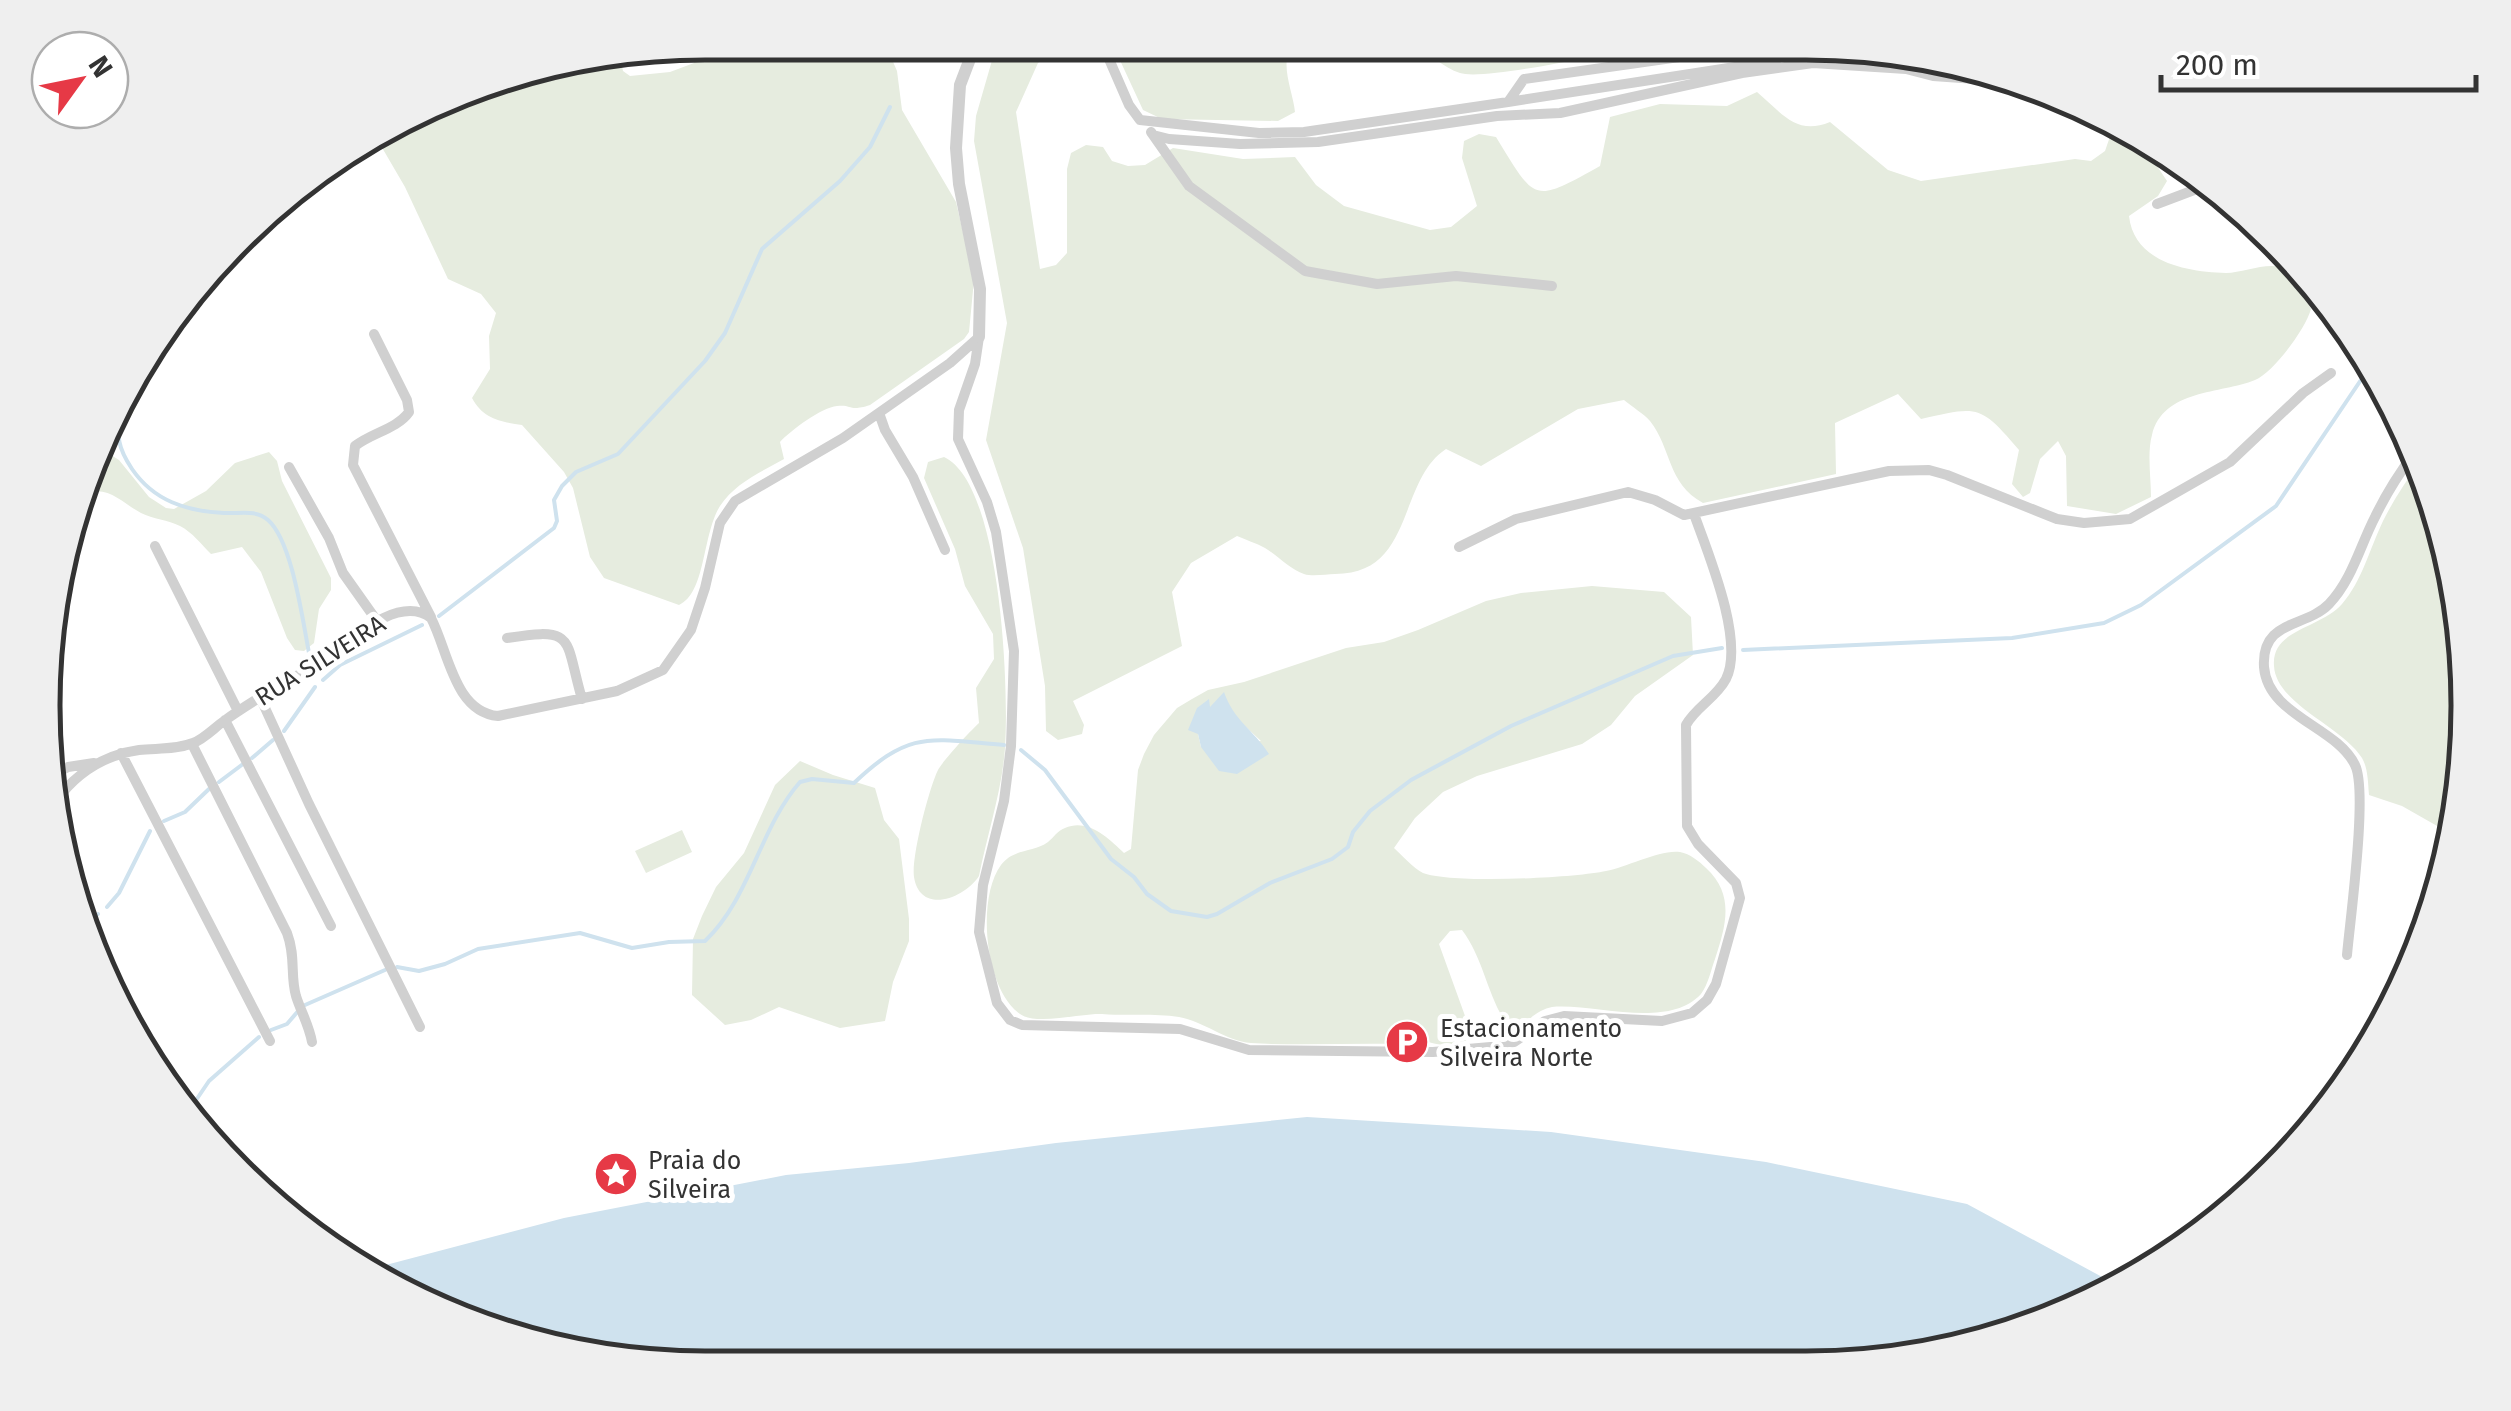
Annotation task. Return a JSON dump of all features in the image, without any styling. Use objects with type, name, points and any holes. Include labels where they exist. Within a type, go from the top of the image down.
[{"type":"street","points":[[970,60],[960,85],[956,148],[959,184],[980,289],[979,337],[976,364],[960,410],[958,439],[988,502],[996,532],[1014,651],[1012,746],[1004,801],[984,885],[979,932],[997,1003],[1006,1016],[1022,1025],[1180,1028],[1248,1050],[1433,1052],[1502,1046],[1557,1017],[1662,1021],[1696,1010],[1716,984],[1740,898],[1736,882],[1691,834],[1685,814],[1686,725],[1724,683],[1730,670],[1731,649],[1724,605],[1694,514]]},
{"type":"street","points":[[1109,60],[1128,106],[1189,186],[1305,272],[1378,284],[1456,276],[1552,286]]},
{"type":"street","points":[[1508,102],[1524,79],[1658,60]]},
{"type":"street","points":[[1140,120],[1242,132],[1304,132],[1778,60]]},
{"type":"street","points":[[1152,135],[1221,143],[1318,142],[1497,116],[1560,113],[1742,73],[1812,63],[1906,69],[1954,77]]},
{"type":"street","points":[[2157,204],[2194,190]]},
{"type":"street","points":[[374,334],[408,400],[409,412],[403,421],[354,446],[353,465],[431,618],[460,689],[477,711],[498,716],[634,685],[663,670],[691,630],[720,523],[735,501],[816,456],[950,364],[979,337]]},
{"type":"street","points":[[1459,546],[1516,520],[1628,492],[1684,515],[1888,471],[1946,475],[2056,519],[2130,519],[2230,462],[2302,393],[2331,373]]},
{"type":"street","points":[[879,413],[914,477],[945,550]]},
{"type":"street","points":[[2347,955],[2360,795],[2355,764],[2272,690],[2264,669],[2266,650],[2272,636],[2284,626],[2323,610],[2338,594],[2375,515],[2405,467]]},
{"type":"street","points":[[289,468],[329,538],[344,574],[377,621]]},
{"type":"street","points":[[155,546],[238,711]]},
{"type":"street","name":"RUA SILVEIRA","points":[[66,788],[94,763],[121,753],[192,744],[377,621],[407,610],[431,618]]},
{"type":"street","points":[[507,638],[558,634],[565,640],[582,699]]},
{"type":"street","points":[[260,697],[420,1027]]},
{"type":"street","points":[[226,720],[331,926]]},
{"type":"street","points":[[192,744],[292,947],[295,992],[312,1042]]},
{"type":"street","points":[[121,753],[270,1041]]},
{"type":"street","points":[[64,770],[94,763]]},
{"type":"shaded area","points":[[892,60],[902,110],[956,202],[974,280],[969,332],[964,339],[870,405],[831,407],[807,420],[780,442],[784,459],[726,498],[714,518],[694,589],[679,605],[604,578],[590,557],[573,488],[564,472],[522,425],[493,418],[476,405],[472,398],[490,369],[489,336],[496,313],[481,294],[448,279],[382,147],[458,109],[538,82],[622,66],[630,76],[670,72],[694,63]]},
{"type":"shaded area","points":[[992,60],[1041,60],[1016,112],[1040,269],[1056,265],[1067,253],[1067,169],[1071,153],[1086,145],[1103,147],[1112,161],[1128,166],[1145,165],[1173,148],[1243,159],[1295,157],[1316,185],[1344,206],[1430,230],[1451,227],[1477,206],[1462,158],[1464,141],[1479,134],[1496,137],[1529,185],[1548,191],[1600,166],[1610,117],[1660,104],[1727,106],[1757,92],[1790,120],[1808,126],[1830,122],[1888,170],[1921,181],[2075,159],[2091,161],[2105,151],[2110,137],[2157,164],[2167,181],[2158,196],[2129,216],[2133,232],[2151,254],[2195,270],[2226,273],[2279,267],[2311,309],[2288,349],[2263,375],[2180,401],[2168,409],[2152,435],[2151,497],[2116,514],[2067,506],[2066,456],[2058,441],[2040,459],[2030,493],[2023,497],[2012,484],[2019,450],[1995,424],[1977,412],[1967,411],[1921,419],[1898,394],[1835,423],[1836,474],[1703,503],[1676,476],[1650,421],[1624,400],[1578,409],[1481,466],[1446,449],[1419,482],[1392,543],[1379,559],[1361,570],[1304,574],[1265,548],[1237,536],[1191,563],[1172,592],[1182,646],[1073,701],[1084,725],[1082,734],[1058,740],[1046,731],[1045,686],[1023,548],[986,440],[1007,323],[974,141],[976,116]]},
{"type":"shaded area","points":[[1120,60],[1287,60],[1295,112],[1278,121],[1162,119],[1143,110]]},
{"type":"shaded area","points":[[1436,60],[1572,60],[1474,74],[1460,73]]},
{"type":"shaded area","points":[[269,452],[277,461],[282,481],[331,578],[331,590],[319,609],[314,643],[304,651],[295,650],[261,572],[242,547],[211,554],[184,529],[98,491],[111,455],[149,497],[174,509],[206,491],[235,463]]},
{"type":"shaded area","points":[[944,457],[963,475],[979,506],[990,546],[1003,638],[1006,720],[1001,780],[979,876],[953,896],[933,899],[918,889],[914,877],[921,823],[938,770],[979,723],[976,688],[994,659],[993,634],[965,586],[955,549],[924,478],[928,462]]},
{"type":"shaded area","points":[[2409,477],[2439,580],[2450,663],[2450,748],[2440,827],[2402,806],[2369,795],[2362,758],[2353,746],[2286,692],[2274,666],[2280,644],[2333,612],[2349,595]]},
{"type":"shaded area","points":[[1592,586],[1664,592],[1691,617],[1693,655],[1635,696],[1611,725],[1582,744],[1477,776],[1443,792],[1415,818],[1394,848],[1423,873],[1485,879],[1590,874],[1663,853],[1687,854],[1715,878],[1726,911],[1701,994],[1670,1011],[1552,1007],[1520,1027],[1508,1026],[1462,930],[1450,931],[1439,944],[1473,1038],[1453,1044],[1413,1036],[1396,1044],[1251,1043],[1179,1017],[1102,1014],[1037,1019],[1020,1014],[1008,1002],[992,965],[988,943],[988,899],[1001,865],[1073,826],[1097,831],[1124,853],[1131,849],[1138,770],[1154,735],[1177,708],[1208,690],[1346,648],[1384,642],[1486,601],[1521,593]],"holes":[[[1231,713],[1261,741],[1201,747],[1198,734]]]},
{"type":"shaded area","points":[[800,761],[875,788],[884,820],[899,839],[909,941],[893,982],[885,1021],[840,1028],[779,1007],[751,1020],[725,1025],[692,995],[693,939],[716,887],[744,853],[775,785]]},
{"type":"shaded area","points":[[682,830],[692,852],[646,873],[635,851]]},
{"type":"water","points":[[1224,692],[1233,710],[1269,754],[1237,774],[1219,771],[1201,747],[1198,734],[1188,730],[1197,708],[1209,699],[1210,707]]},
{"type":"water","points":[[1307,1117],[1551,1132],[1766,1162],[1967,1204],[2103,1278],[2053,1302],[1973,1329],[1848,1350],[706,1351],[621,1345],[538,1329],[458,1302],[384,1265],[564,1218],[786,1175]]},
{"type":"waterway","points":[[439,616],[554,528],[554,500],[562,486],[576,472],[618,454],[705,361],[725,333],[762,249],[840,181],[870,147],[890,107]]},
{"type":"waterway","points":[[1743,650],[2012,638],[2104,623],[2141,605],[2276,506],[2362,378]]},
{"type":"waterway","points":[[119,436],[132,469],[161,496],[197,510],[258,514],[268,520],[284,546],[296,584],[310,658]]},
{"type":"waterway","points":[[323,680],[340,665],[422,625]]},
{"type":"waterway","points":[[1021,750],[1045,770],[1111,859],[1134,877],[1147,894],[1171,911],[1207,917],[1270,883],[1332,859],[1348,847],[1353,832],[1370,811],[1411,780],[1511,726],[1673,656],[1722,648]]},
{"type":"waterway","points":[[284,731],[315,687]]},
{"type":"waterway","points":[[252,758],[273,740]]},
{"type":"waterway","points":[[397,967],[419,971],[478,949],[580,933],[632,948],[705,941],[733,904],[774,820],[800,782],[812,779],[854,783],[891,753],[923,742],[1004,745]]},
{"type":"waterway","points":[[219,782],[243,764]]},
{"type":"waterway","points":[[164,821],[185,812],[209,789]]},
{"type":"waterway","points":[[107,907],[119,893],[150,831]]},
{"type":"waterway","points":[[305,1005],[385,970]]},
{"type":"waterway","points":[[271,1030],[287,1024],[299,1010]]},
{"type":"waterway","points":[[195,1101],[209,1081],[259,1037]]},
{"type":"place","name":"Estacionamento Silveira Norte","points":[[1407,1042]]},
{"type":"place","name":"Praia do Silveira","points":[[616,1174]]}]
